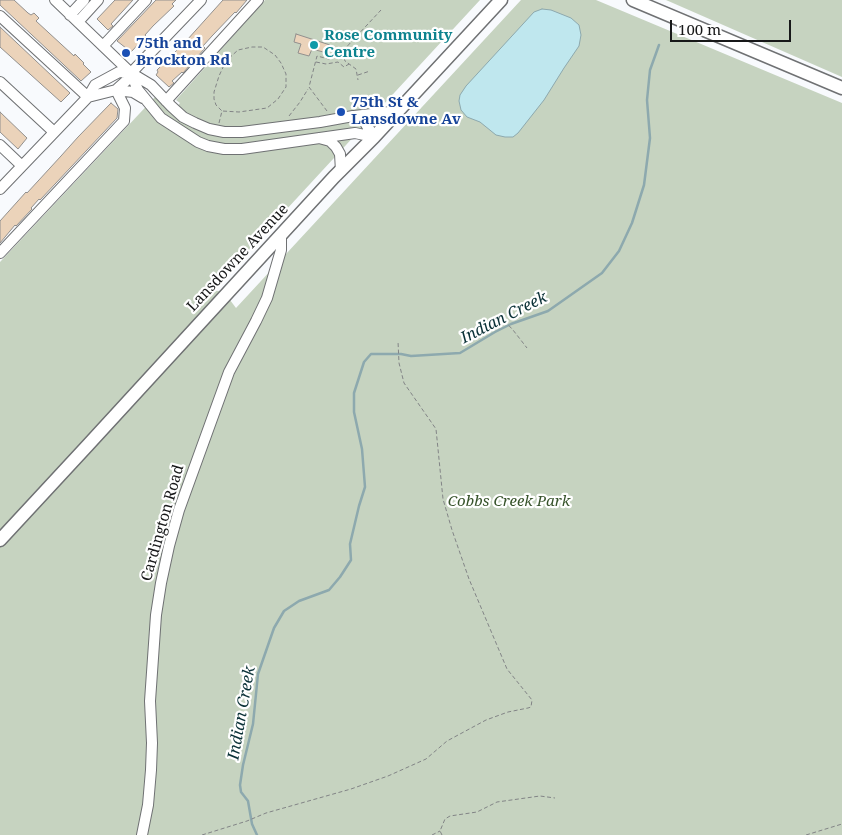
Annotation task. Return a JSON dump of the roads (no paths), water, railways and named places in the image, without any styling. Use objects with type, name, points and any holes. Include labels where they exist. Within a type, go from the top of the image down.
[{"type":"main road","points":[[633,0],[842,88]]},
{"type":"main road","name":"Lansdowne Avenue","points":[[0,540],[340,171],[374,138],[500,1]]},
{"type":"street","points":[[55,0],[131,73],[151,85],[194,124],[209,129],[224,132],[242,132],[398,111]]},
{"type":"street","points":[[74,18],[84,0]]},
{"type":"street","points":[[74,18],[98,0]]},
{"type":"street","points":[[103,46],[146,0]]},
{"type":"street","points":[[116,90],[201,0]]},
{"type":"street","points":[[166,100],[258,0]]},
{"type":"street","points":[[0,16],[88,97]]},
{"type":"street","points":[[0,189],[88,97],[95,85],[119,72],[131,73]]},
{"type":"street","points":[[131,73],[138,90],[161,118],[198,142],[208,146],[224,149],[242,149],[355,133],[374,138]]},
{"type":"street","points":[[0,82],[54,132]]},
{"type":"street","points":[[0,253],[124,121],[125,108],[116,90]]},
{"type":"street","points":[[88,97],[116,90],[133,92],[146,99]]},
{"type":"street","points":[[353,116],[364,121],[374,138]]},
{"type":"street","points":[[318,137],[330,141],[336,147],[340,154],[340,171]]},
{"type":"street","points":[[0,145],[22,166]]},
{"type":"street","name":"Cardington Road","points":[[142,835],[148,806],[151,770],[150,701],[156,615],[169,546],[179,510],[229,372],[267,298],[282,250],[281,235]]},
{"type":"water","points":[[542,9],[551,10],[571,18],[579,25],[581,35],[579,46],[544,100],[518,133],[513,137],[496,135],[480,122],[467,117],[461,110],[460,95],[466,86],[534,12]]},
{"type":"waterway","name":"Indian Creek","points":[[257,835],[252,824],[248,801],[241,792],[240,785],[253,724],[258,674],[274,628],[284,611],[299,601],[329,590],[351,560],[350,544],[365,487],[362,449],[354,412],[354,393],[364,362],[371,354],[411,356],[460,353],[511,324],[548,311],[602,273],[619,251],[632,223],[644,185],[650,138],[647,100],[650,70],[659,45]]},
{"type":"place","name":"Rose Community Centre","points":[[314,45]]},
{"type":"place","name":"75th and Brockton Rd","points":[[126,53]]},
{"type":"place","name":"75th St & Lansdowne Av","points":[[341,112]]},
{"type":"park label","name":"Cobbs Creek Park","points":[[509,502]]}]
